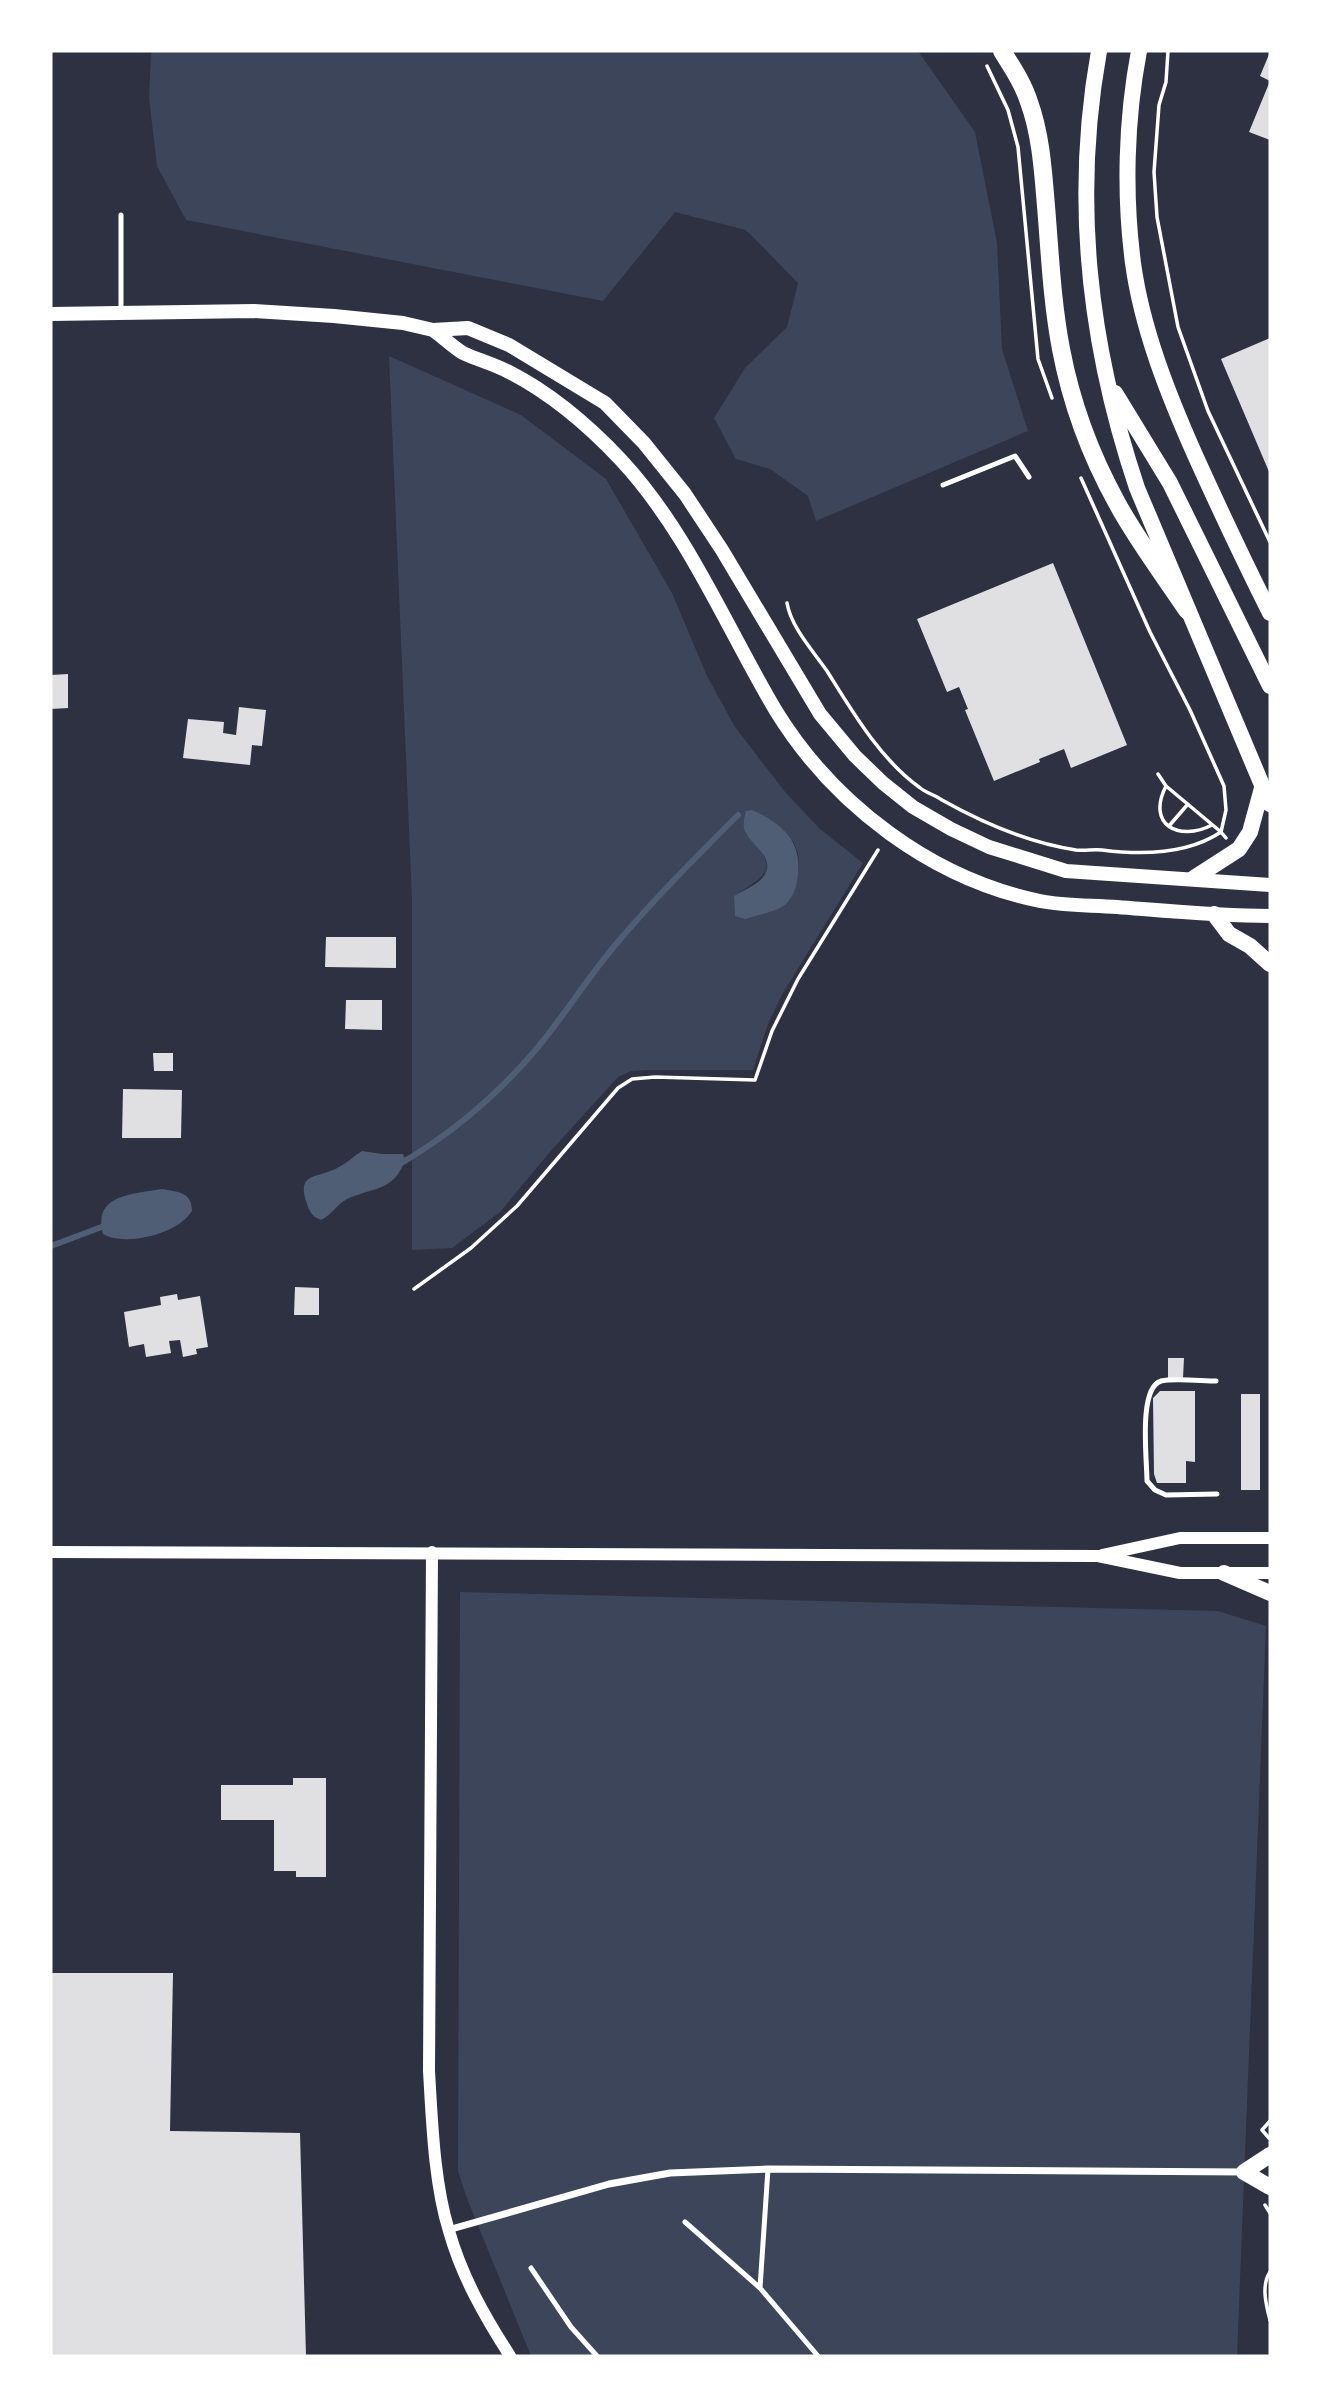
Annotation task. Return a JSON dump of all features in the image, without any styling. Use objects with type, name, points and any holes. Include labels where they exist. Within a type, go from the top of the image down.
[{"type":"highway","points":[[1002,51],[1018,76],[1036,127],[1043,166],[1056,317],[1061,350],[1076,407],[1101,473],[1118,505],[1186,610]]},
{"type":"main road","points":[[1099,51],[1090,121],[1086,217],[1089,279],[1106,379],[1137,488],[1186,610],[1270,804]]},
{"type":"main road","points":[[1139,51],[1132,105],[1128,182],[1133,263],[1142,306],[1176,411],[1227,527],[1270,613]]},
{"type":"main road","points":[[51,314],[313,314],[403,323],[433,330],[468,328],[509,345],[605,403],[645,443],[685,494],[722,550],[820,714],[855,756],[913,807],[951,830],[989,847],[1066,871],[1270,885]]},
{"type":"main road","points":[[433,330],[462,352],[509,372],[548,397],[621,460],[661,512],[707,585],[776,711],[809,758],[849,799],[890,834],[948,870],[995,888],[1042,901],[1270,916]]},
{"type":"main road","points":[[1106,379],[1170,483],[1270,686]]},
{"type":"main road","points":[[1194,878],[1239,849],[1250,832],[1262,788]]},
{"type":"main road","points":[[1214,914],[1229,934],[1250,946],[1270,964]]},
{"type":"main road","points":[[1224,1573],[1270,1593]]},
{"type":"main road","points":[[1270,2155],[1244,2172],[1270,2187]]},
{"type":"street","points":[[1098,1556],[1180,1538],[1270,1538]]},
{"type":"street","points":[[51,1552],[1098,1556],[1180,1573],[1270,1573]]},
{"type":"street","points":[[432,1552],[429,2071],[435,2154],[448,2230],[477,2303],[510,2356]]},
{"type":"street","points":[[448,2230],[609,2184],[670,2173],[768,2169],[1244,2172]]},
{"type":"lane","points":[[121,215],[121,313]]},
{"type":"lane","points":[[943,485],[1015,456],[1029,477]]},
{"type":"lane","points":[[1216,1381],[1160,1381],[1151,1387],[1146,1403],[1147,1481],[1155,1490],[1166,1494],[1217,1494]]},
{"type":"lane","points":[[760,2288],[768,2169]]},
{"type":"lane","points":[[684,2222],[760,2288],[818,2356]]},
{"type":"lane","points":[[531,2268],[571,2328],[597,2356]]},
{"type":"path","points":[[1168,51],[1166,82],[1158,105],[1154,172],[1157,217],[1178,327],[1208,411],[1270,542]]},
{"type":"path","points":[[787,603],[792,618],[889,759],[919,788],[971,815],[1019,835],[1078,850],[1130,853],[1170,850],[1205,842],[1221,832],[1166,786],[1158,774]]},
{"type":"path","points":[[1166,786],[1160,802],[1160,811],[1169,827],[1189,834],[1213,825]]},
{"type":"path","points":[[1169,827],[1188,804]]},
{"type":"path","points":[[414,1289],[471,1248],[517,1206],[618,1088],[632,1079],[655,1077],[755,1080],[772,1031],[798,979],[878,850]]},
{"type":"path","points":[[1270,2121],[1262,2130],[1270,2139]]},
{"type":"path","points":[[1265,2205],[1270,2213]]},
{"type":"path","points":[[1270,2272],[1266,2287],[1266,2305],[1270,2320]]},
{"type":"shaded area","points":[[151,51],[918,51],[975,132],[997,243],[1002,349],[1028,431],[816,521],[808,496],[770,469],[736,459],[714,418],[745,368],[787,327],[798,283],[746,230],[675,212],[603,301],[186,220],[157,166],[149,98]]},
{"type":"shaded area","points":[[389,356],[521,415],[606,479],[672,593],[707,676],[735,727],[786,793],[820,829],[863,863],[783,993],[768,1024],[753,1070],[649,1070],[631,1071],[618,1077],[500,1212],[452,1248],[412,1250],[412,900]],"holes":[[[745,832],[793,841],[798,853],[799,870],[734,896],[757,880],[766,868],[762,854]]]},
{"type":"shaded area","points":[[752,810],[772,820],[793,842],[798,874],[795,890],[786,904],[745,919],[735,916],[734,896],[760,880],[767,871],[766,859],[744,828],[746,811]]},
{"type":"shaded area","points":[[362,1151],[403,1154],[405,1160],[389,1183],[347,1199],[321,1220],[316,1217],[309,1210],[304,1193],[307,1181],[339,1167]]},
{"type":"shaded area","points":[[162,1189],[186,1196],[192,1211],[185,1219],[164,1232],[151,1236],[125,1239],[103,1234],[101,1221],[109,1204],[128,1195]]},
{"type":"shaded area","points":[[460,1592],[1218,1611],[1266,1626],[1237,2356],[531,2356],[458,2171]]},
{"type":"building","points":[[1270,52],[1270,81],[1260,76]]},
{"type":"building","points":[[1270,81],[1270,140],[1249,132]]},
{"type":"building","points":[[1270,338],[1270,474],[1221,359]]},
{"type":"building","points":[[1053,563],[1127,745],[1071,768],[1064,749],[994,781],[965,710],[968,709],[959,687],[947,692],[917,619]]},
{"type":"building","points":[[68,674],[68,708],[51,709],[51,675]]},
{"type":"building","points":[[239,707],[266,710],[262,746],[252,745],[250,765],[183,758],[188,719],[224,722],[223,733],[236,735]]},
{"type":"building","points":[[326,937],[396,937],[396,968],[325,967]]},
{"type":"building","points":[[346,1000],[382,1000],[382,1030],[345,1029]]},
{"type":"building","points":[[153,1053],[173,1053],[173,1071],[154,1071]]},
{"type":"building","points":[[123,1089],[182,1090],[181,1138],[122,1138]]},
{"type":"building","points":[[295,1287],[319,1288],[319,1315],[294,1315]]},
{"type":"building","points":[[177,1294],[178,1300],[200,1296],[208,1347],[196,1349],[197,1354],[183,1357],[180,1340],[169,1341],[171,1353],[146,1357],[144,1344],[129,1347],[124,1312],[161,1305],[160,1297]]},
{"type":"building","points":[[1168,1358],[1184,1358],[1183,1378],[1168,1378]]},
{"type":"building","points":[[1160,1391],[1195,1391],[1195,1462],[1186,1461],[1186,1483],[1157,1483],[1154,1474],[1153,1398]]},
{"type":"building","points":[[1241,1394],[1260,1394],[1260,1490],[1241,1490]]},
{"type":"building","points":[[293,1778],[326,1778],[326,1877],[296,1877],[296,1871],[274,1871],[274,1820],[221,1820],[221,1785],[293,1785]]},
{"type":"building","points":[[51,1973],[173,1973],[170,2131],[300,2133],[306,2356],[51,2356]]},
{"type":"waterway","points":[[398,1165],[453,1128],[518,1070],[631,926],[738,815]]},
{"type":"waterway","points":[[51,1246],[107,1225]]}]
